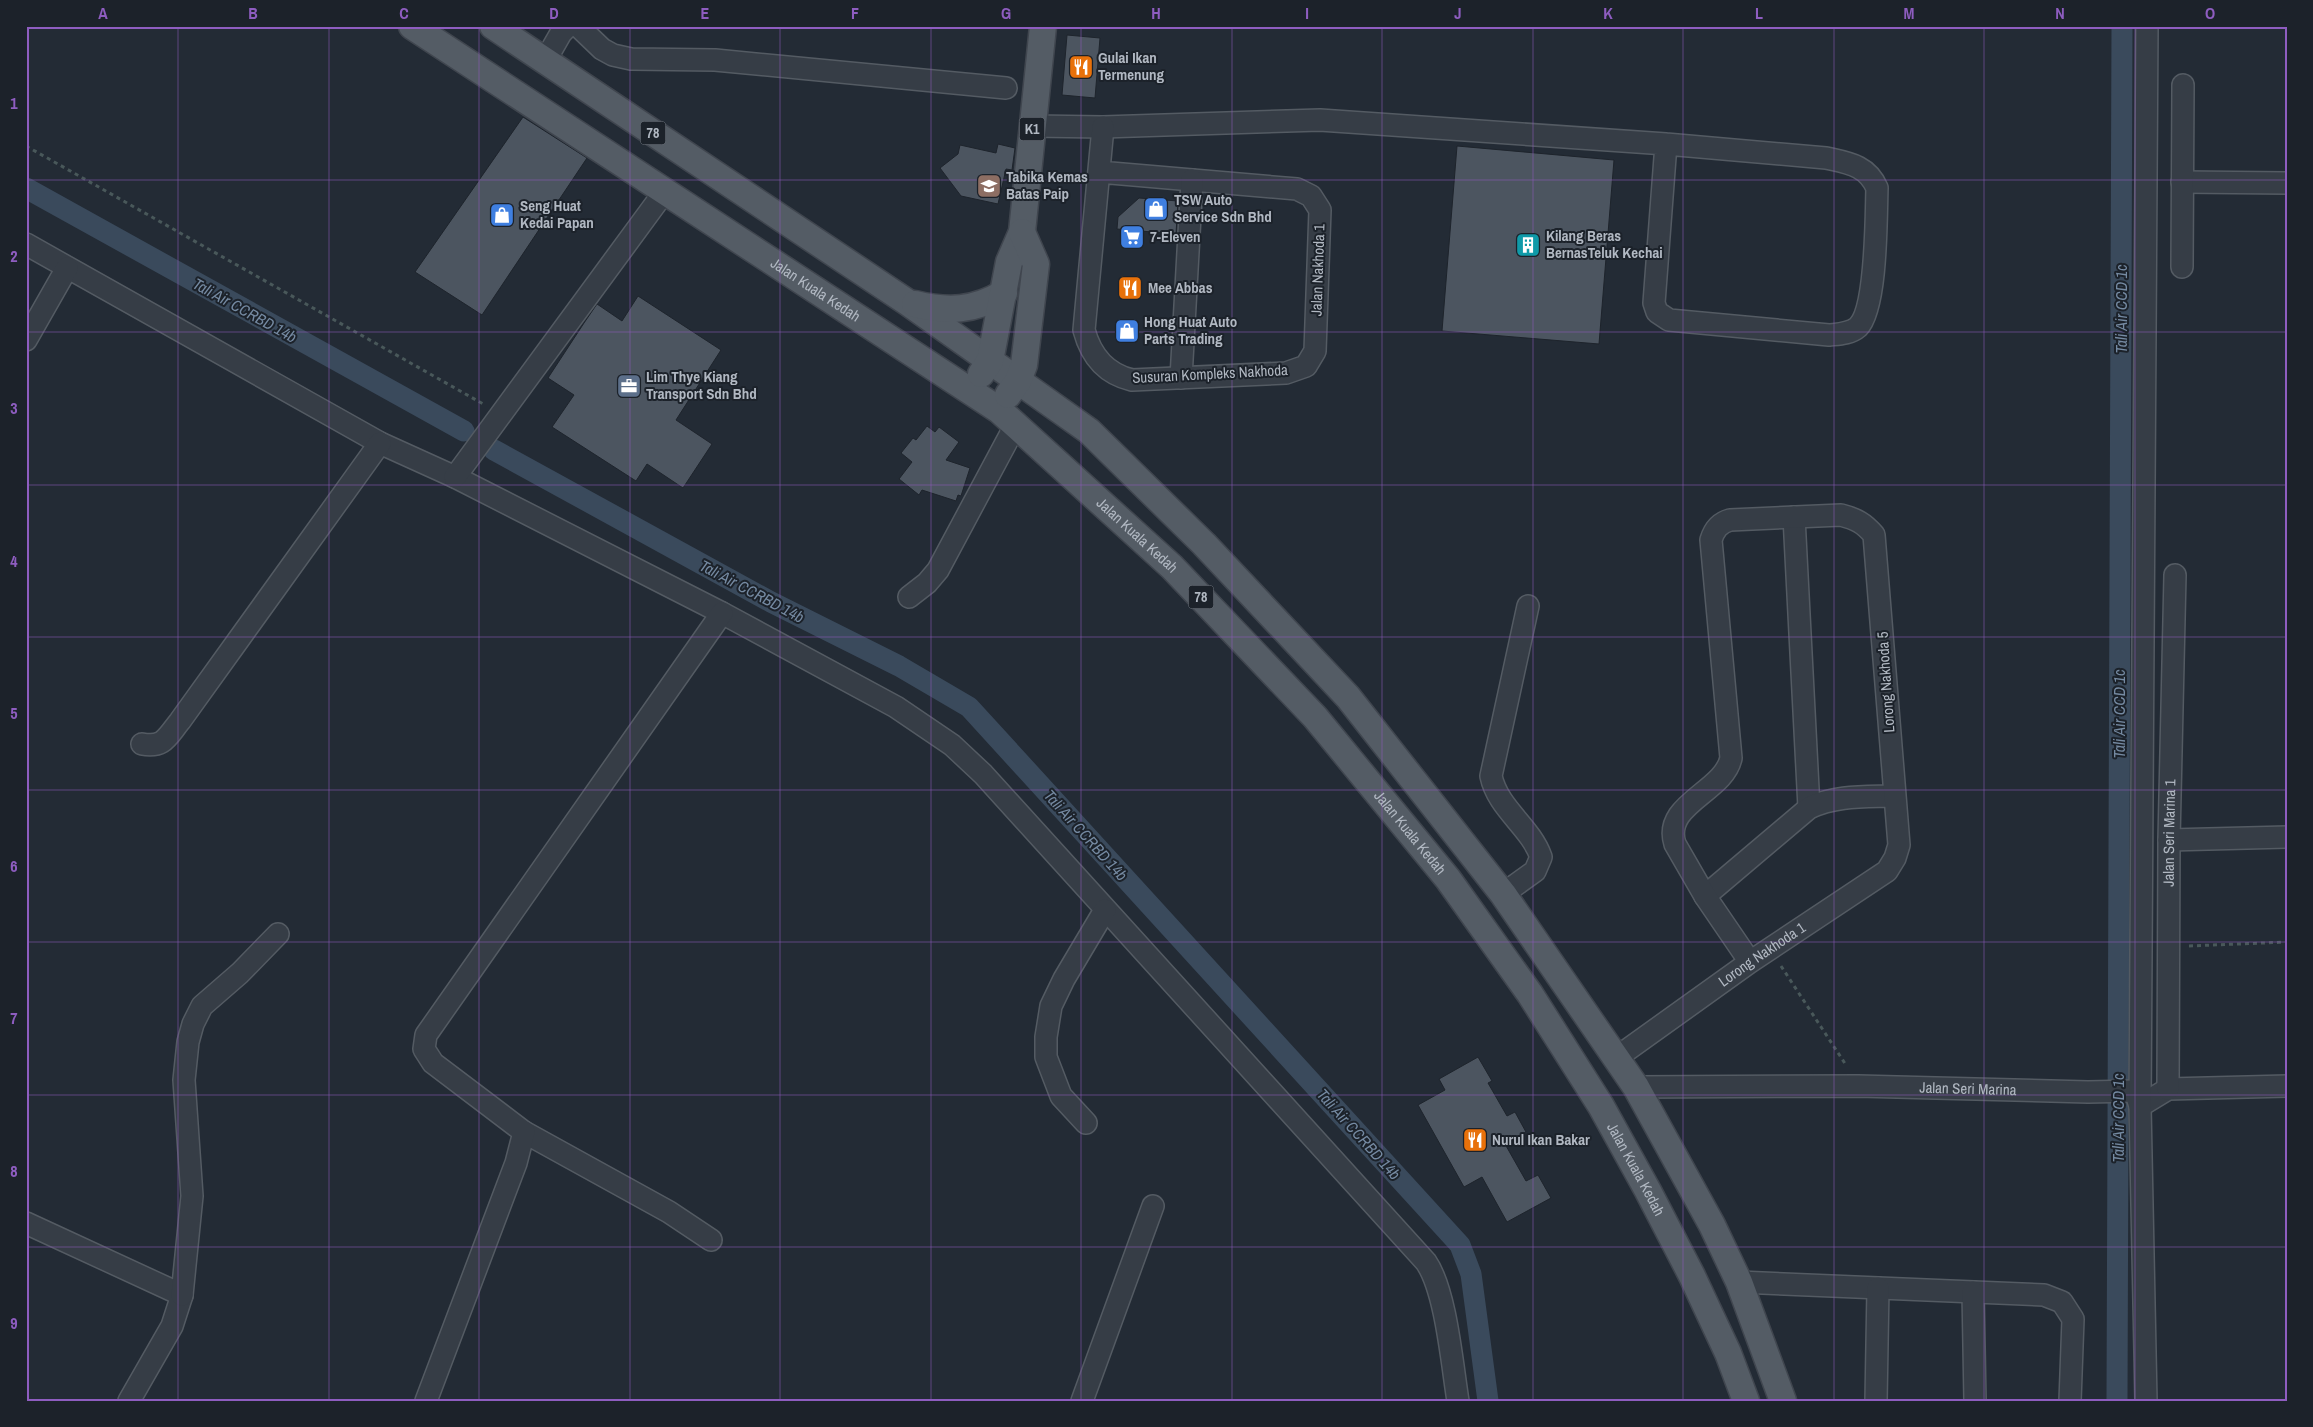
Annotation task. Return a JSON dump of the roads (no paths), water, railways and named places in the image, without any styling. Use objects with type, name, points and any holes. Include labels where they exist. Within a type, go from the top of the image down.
[{"type":"main road","name":"Jalan Kuala Kedah","points":[[412,26],[969,391],[1007,418],[1172,567],[1315,717],[1448,879],[1530,994],[1601,1106],[1692,1276],[1728,1353],[1746,1401]]},
{"type":"main road","name":"78","points":[[493,26],[907,302],[1089,431],[1204,544],[1348,697],[1503,894],[1636,1087],[1712,1225],[1739,1282],[1783,1401]]},
{"type":"main road","name":"K1","points":[[969,391],[990,361],[1009,262],[1022,232],[1043,26]]},
{"type":"main road","name":"K1","points":[[1007,418],[1024,365],[1030,328],[1036,264],[1022,232]]},
{"type":"main road","points":[[907,302],[940,309],[957,310],[990,302],[1004,293]]},
{"type":"main road","points":[[1030,328],[1035,358],[1047,387],[1065,412],[1089,431]]},
{"type":"street","points":[[545,60],[561,33],[568,26]]},
{"type":"street","points":[[578,26],[602,49],[613,55],[632,59],[715,60],[1006,88]]},
{"type":"street","points":[[2146,1401],[2138,1099],[2143,756],[2147,26]]},
{"type":"street","points":[[2182,267],[2183,85]]},
{"type":"street","points":[[1033,126],[1104,128],[1320,120],[1666,144],[1826,158],[1852,164],[1861,167],[1872,178],[1877,188],[1872,282],[1867,310],[1858,326],[1844,333],[1829,335],[1669,320],[1657,312],[1654,303],[1666,144]]},
{"type":"street","name":"Susuran Kompleks Nakhoda","points":[[1104,128],[1084,330],[1087,343],[1099,361],[1119,377],[1132,380],[1181,378],[1286,372],[1306,366],[1315,351]]},
{"type":"street","name":"Jalan Nakhoda 1","points":[[1099,172],[1297,189],[1311,196],[1320,210],[1315,351]]},
{"type":"street","points":[[1181,378],[1192,180]]},
{"type":"street","points":[[2182,182],[2287,183]]},
{"type":"street","points":[[455,477],[665,191]]},
{"type":"street","points":[[26,244],[380,443],[455,477],[722,613],[896,707],[952,745],[983,774],[1426,1262],[1434,1273],[1440,1293],[1458,1401]]},
{"type":"street","points":[[26,340],[67,268]]},
{"type":"street","points":[[909,597],[928,583],[938,570],[1007,418]]},
{"type":"street","points":[[142,744],[154,746],[168,735],[180,721],[380,443]]},
{"type":"street","name":"Lorong Nakhoda 5","points":[[1794,517],[1841,516],[1862,522],[1874,535],[1899,845]]},
{"type":"street","points":[[1750,962],[1705,896],[1675,844],[1672,835],[1676,819],[1723,774],[1730,758],[1711,540],[1716,528],[1726,521],[1794,517],[1809,808]]},
{"type":"street","name":"Jalan Seri Marina 1","points":[[2168,1089],[2170,740],[2174,576]]},
{"type":"street","points":[[1503,894],[1535,871],[1541,857],[1532,840],[1498,797],[1491,776],[1528,606]]},
{"type":"street","points":[[711,1240],[669,1212],[524,1132],[433,1063],[424,1048],[426,1035],[722,613]]},
{"type":"street","points":[[2143,756],[2170,740]]},
{"type":"street","points":[[1705,896],[1809,808],[1828,800],[1894,796]]},
{"type":"street","points":[[2169,840],[2287,836]]},
{"type":"street","name":"Lorong Nakhoda 1","points":[[1616,1058],[1770,948],[1887,871],[1895,858],[1899,845]]},
{"type":"street","points":[[1086,1123],[1061,1096],[1046,1057],[1046,1037],[1051,1006],[1064,979],[1105,910]]},
{"type":"street","points":[[129,1401],[172,1326],[182,1295],[192,1196],[184,1080],[188,1042],[193,1024],[202,1006],[240,973],[278,934]]},
{"type":"street","name":"Jalan Seri Marina","points":[[1636,1087],[1858,1086],[2101,1092],[2138,1099],[2168,1089],[2287,1086]]},
{"type":"street","points":[[426,1401],[516,1163],[524,1132]]},
{"type":"street","points":[[1082,1401],[1153,1206]]},
{"type":"street","points":[[28,1228],[182,1295]]},
{"type":"street","points":[[1739,1282],[2044,1295],[2062,1302],[2073,1318],[2070,1401]]},
{"type":"street","points":[[1876,1401],[1878,1288]]},
{"type":"street","points":[[1973,1292],[1975,1401]]},
{"type":"waterway","name":"Tali Air CCD 1c","points":[[2117,1401],[2122,26]]},
{"type":"waterway","name":"Tali Air CCRBD 14b","points":[[26,188],[464,431]]},
{"type":"waterway","name":"Tali Air CCRBD 14b","points":[[494,450],[771,602],[899,666],[969,707],[1460,1245],[1471,1274],[1488,1401]]},
{"type":"place","name":"Gulai Ikan Termenung","points":[[1081,67]]},
{"type":"place","name":"Tabika Kemas Batas Paip","points":[[989,186]]},
{"type":"place","name":"TSW Auto Service Sdn Bhd","points":[[1156,209]]},
{"type":"place","name":"Seng Huat Kedai Papan","points":[[502,215]]},
{"type":"place","name":"7-Eleven","points":[[1132,237]]},
{"type":"place","name":"Kilang Beras BernasTeluk Kechai","points":[[1528,245]]},
{"type":"place","name":"Mee Abbas","points":[[1130,288]]},
{"type":"place","name":"Hong Huat Auto Parts Trading","points":[[1127,331]]},
{"type":"place","name":"Lim Thye Kiang Transport Sdn Bhd","points":[[629,386]]},
{"type":"place","name":"Nurul Ikan Bakar","points":[[1475,1140]]}]
